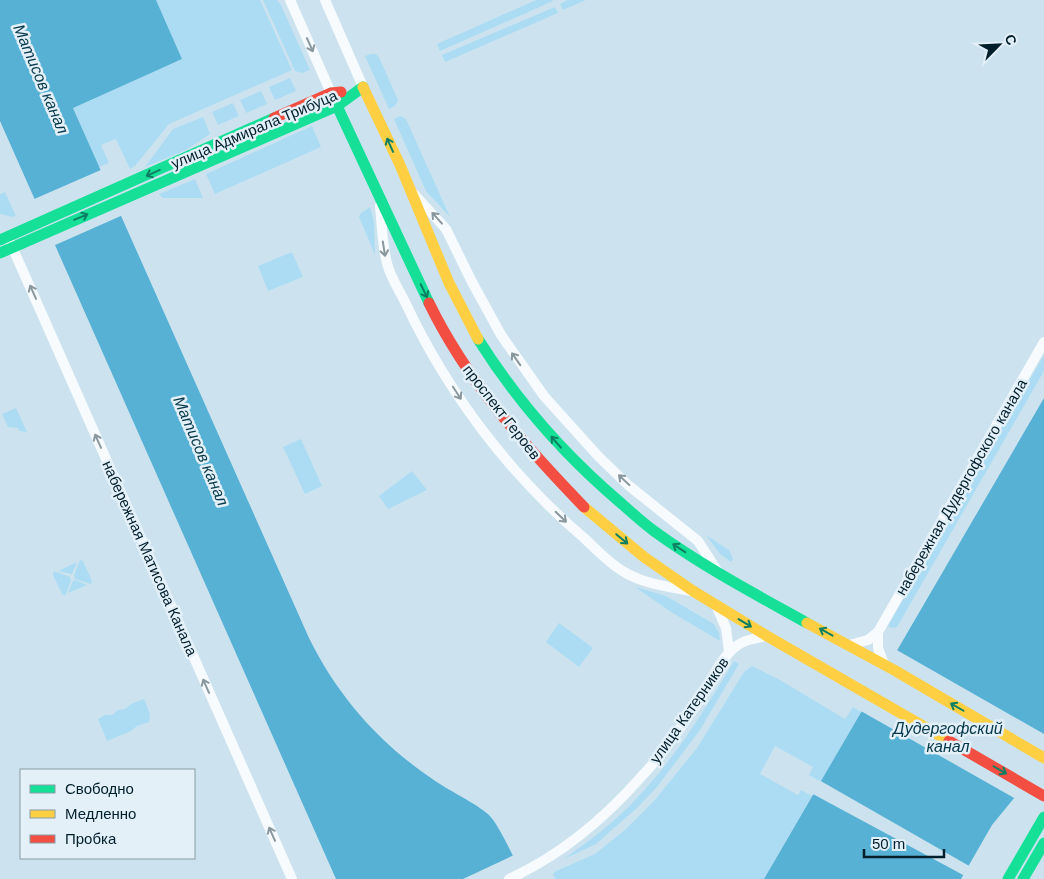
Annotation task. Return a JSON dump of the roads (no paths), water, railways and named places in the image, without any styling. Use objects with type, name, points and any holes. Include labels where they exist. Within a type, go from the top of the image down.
[{"type":"street","name":"проспект Героев","points":[[290,0],[380,200],[432,308],[456,351],[482,390],[547,469],[587,510],[644,557],[715,605],[1040,794]]},
{"type":"street","name":"проспект Героев","points":[[324,0],[410,190],[428,239],[458,304],[496,367],[529,411],[562,449],[606,491],[659,535],[720,574],[884,664],[1044,758]]},
{"type":"street","name":"улица Адмирала Трибуца","points":[[38,229],[117,188],[332,93],[363,88]]},
{"type":"street","name":"улица Адмирала Трибуца","points":[[0,253],[7,241],[122,200],[337,106],[363,88]]},
{"type":"street","points":[[410,190],[446,229],[497,328],[544,396],[598,456],[628,485],[698,541],[720,574]]},
{"type":"street","points":[[380,200],[383,243],[387,264],[412,317],[437,362],[464,405],[493,443],[556,513],[621,570],[647,583],[694,591]]},
{"type":"street","name":"набережная Матисова Канала","points":[[7,241],[292,879]]},
{"type":"street","name":"набережная Дудергофского канала","points":[[878,632],[1044,342]]},
{"type":"street","name":"улица Катерников","points":[[715,605],[726,628],[729,652]]},
{"type":"street","points":[[849,645],[868,640],[878,632]]},
{"type":"street","points":[[878,632],[878,648],[884,664]]},
{"type":"street","name":"улица Катерников","points":[[509,879],[531,869],[554,854],[614,806],[643,776],[666,747],[729,652],[737,645],[746,641],[767,636]]},
{"type":"street","points":[[1008,879],[1044,817]]},
{"type":"street","points":[[1023,879],[1044,843]]},
{"type":"street","points":[[1032,864],[1034,879]]},
{"type":"water","name":"Матисов канал","points":[[0,0],[156,0],[182,59],[73,108],[320,659],[346,698],[376,733],[412,764],[438,783],[489,815],[503,836],[524,879],[336,879],[0,121]]},
{"type":"water","name":"Дудергофский канал","points":[[1044,398],[1044,748],[1015,797],[992,825],[961,879],[764,879]]}]
